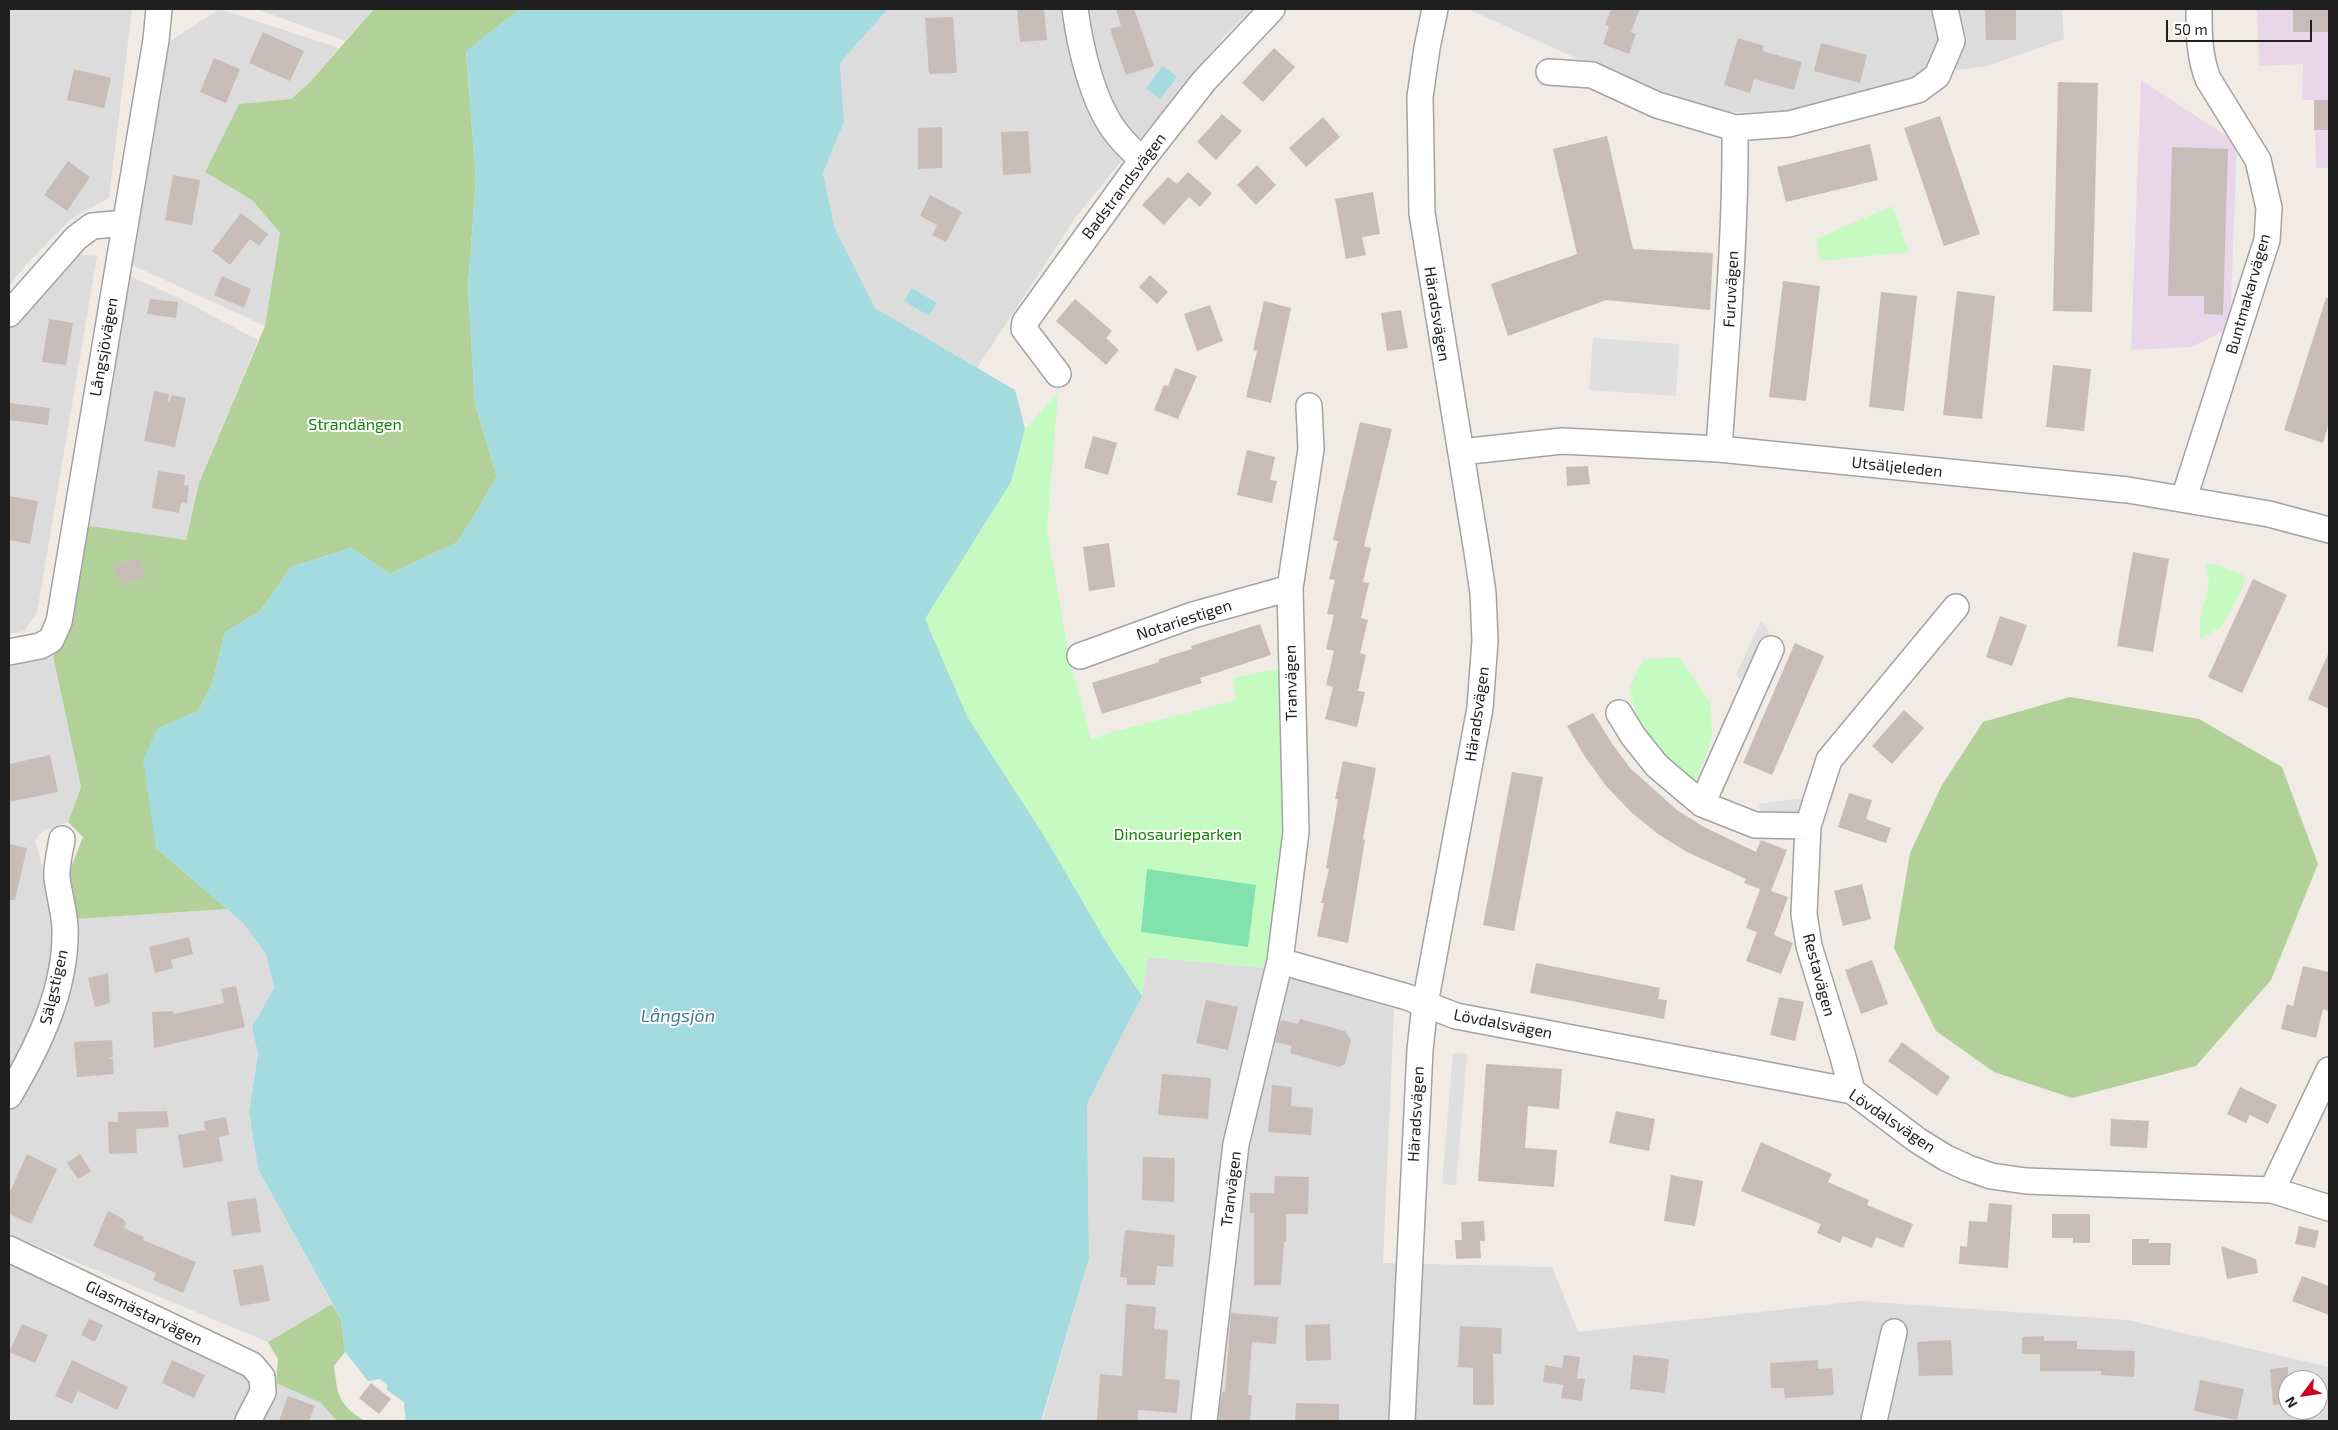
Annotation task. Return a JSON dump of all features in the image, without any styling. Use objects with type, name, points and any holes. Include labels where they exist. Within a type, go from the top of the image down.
[{"type":"street","name":"Långsjövägen","points":[[9,652],[40,646],[51,640],[57,627],[156,40],[159,9]]},
{"type":"street","points":[[1075,9],[1087,68],[1098,99],[1117,135],[1142,160]]},
{"type":"street","name":"Badstrandsvägen","points":[[1058,374],[1024,329],[1024,322],[1142,160],[1204,81],[1272,9]]},
{"type":"street","name":"Häradsvägen","points":[[1402,1421],[1415,1117],[1425,1004],[1473,748],[1484,668],[1483,593],[1422,213],[1420,97],[1435,9]]},
{"type":"street","points":[[1550,72],[1592,75],[1657,105],[1735,128],[1789,124],[1918,90],[1937,76],[1952,41],[1945,9]]},
{"type":"street","name":"Buntmakarvägen","points":[[2184,498],[2267,240],[2269,208],[2258,160],[2208,79],[2203,67],[2200,51],[2199,9]]},
{"type":"street","name":"Furuvägen","points":[[1719,449],[1731,303],[1736,178],[1735,128]]},
{"type":"street","points":[[9,314],[76,238],[92,226],[125,223]]},
{"type":"street","name":"Tranvägen","points":[[1204,1421],[1236,1144],[1280,961],[1296,832],[1290,588],[1311,449],[1309,406]]},
{"type":"street","name":"Utsäljeleden","points":[[1461,452],[1562,441],[1719,449],[2128,490],[2184,498],[2269,514],[2329,530]]},
{"type":"street","name":"Notariestigen","points":[[1080,656],[1193,615],[1290,588]]},
{"type":"street","name":"Restavägen","points":[[1852,1090],[1844,1057],[1809,946],[1804,914],[1808,826],[1829,760],[1956,607]]},
{"type":"street","points":[[1702,804],[1771,649]]},
{"type":"street","points":[[1619,712],[1633,736],[1657,766],[1702,804],[1755,825],[1808,826]]},
{"type":"street","name":"Sälgstigen","points":[[9,1096],[41,1039],[52,1006],[63,960],[65,926],[57,876],[62,840]]},
{"type":"street","points":[[1280,961],[1425,1004]]},
{"type":"street","name":"Lövdalsvägen","points":[[1425,1004],[1456,1016],[1852,1090],[1878,1112],[1940,1154],[1968,1168],[1991,1176],[2026,1181],[2272,1190],[2329,1208]]},
{"type":"street","points":[[2272,1190],[2329,1070]]},
{"type":"street","name":"Glasmästarvägen","points":[[9,1249],[252,1365],[262,1377],[263,1392],[248,1421]]},
{"type":"street","points":[[1874,1421],[1894,1332]]},
{"type":"shaded area","points":[[9,9],[132,9],[109,198],[70,220],[27,263],[9,286]]},
{"type":"shaded area","points":[[220,9],[339,48],[310,82],[291,99],[239,104],[205,172],[252,200],[280,233],[265,326],[128,263],[161,47]]},
{"type":"shaded area","points":[[256,9],[374,9],[345,41]]},
{"type":"shaded area","points":[[888,9],[1252,9],[1223,38],[1077,215],[977,368],[875,308],[835,229],[823,173],[844,122],[840,63]]},
{"type":"shaded area","points":[[1468,9],[2062,9],[2064,39],[1987,66],[1919,75],[1785,113],[1726,112],[1633,84]]},
{"type":"shaded area","points":[[2257,9],[2329,9],[2329,168],[2316,168],[2314,100],[2302,100],[2303,64],[2259,66]]},
{"type":"shaded area","points":[[2141,80],[2237,143],[2230,328],[2191,347],[2131,350]]},
{"type":"shaded area","points":[[71,254],[97,256],[37,613],[24,631],[9,634],[9,327]]},
{"type":"shaded area","points":[[127,275],[179,298],[258,340],[199,483],[186,541],[84,525]]},
{"type":"shaded area","points":[[1593,338],[1679,344],[1676,396],[1589,390]]},
{"type":"shaded area","points":[[1761,621],[1769,631],[1745,688],[1736,674]]},
{"type":"shaded area","points":[[53,656],[81,787],[68,822],[44,830],[35,840],[46,880],[52,935],[50,985],[9,1078],[9,664]]},
{"type":"shaded area","points":[[1803,798],[1805,817],[1761,822],[1759,804]]},
{"type":"shaded area","points":[[227,909],[243,923],[266,954],[274,988],[252,1027],[258,1054],[249,1112],[258,1169],[332,1304],[268,1342],[9,1234],[9,1114],[45,1052],[76,919]]},
{"type":"shaded area","points":[[1148,957],[1278,969],[1394,1009],[1383,1263],[1552,1267],[1578,1332],[1859,1301],[2127,1320],[2329,1367],[2329,1421],[1042,1421],[1089,1258],[1087,1104],[1142,996]]},
{"type":"shaded area","points":[[1453,1053],[1467,1054],[1456,1185],[1442,1184]]},
{"type":"shaded area","points":[[9,1262],[246,1372],[251,1392],[234,1421],[9,1421]]},
{"type":"shaded area","points":[[276,1383],[322,1403],[337,1421],[255,1421]]},
{"type":"green space","name":"Strandängen","points":[[374,9],[519,9],[466,52],[476,179],[468,287],[475,404],[497,477],[458,542],[390,574],[351,548],[291,567],[260,611],[225,632],[212,685],[198,711],[157,729],[156,848],[227,909],[76,919],[66,880],[83,837],[68,822],[81,787],[53,656],[66,641],[84,525],[186,540],[199,483],[265,326],[280,233],[252,200],[205,172],[239,104],[291,99],[310,82]]},
{"type":"green space","points":[[1892,206],[1909,252],[1820,261],[1816,239]]},
{"type":"green space","name":"Dinosaurieparken","points":[[1058,392],[1047,530],[1070,661],[1091,740],[1105,734],[1236,700],[1233,678],[1290,666],[1278,969],[1148,957],[1142,996],[1105,940],[968,718],[925,619],[1011,482],[1025,429]]},
{"type":"green space","points":[[2206,564],[2219,565],[2245,576],[2241,591],[2221,627],[2201,638],[2200,618],[2209,585]]},
{"type":"green space","points":[[1680,657],[1711,704],[1712,739],[1695,783],[1644,738],[1629,689],[1643,660]]},
{"type":"green space","points":[[2070,697],[2199,719],[2282,767],[2318,864],[2271,980],[2196,1066],[2072,1098],[1994,1072],[1936,1031],[1894,948],[1910,853],[1942,785],[1983,722]]},
{"type":"green space","points":[[1147,869],[1256,885],[1248,947],[1141,932]]},
{"type":"green space","points":[[332,1304],[341,1319],[345,1352],[334,1366],[338,1393],[349,1410],[365,1421],[337,1421],[321,1403],[276,1383],[278,1359],[268,1342]]},
{"type":"water","name":"Långsjön","points":[[519,9],[888,9],[840,63],[844,122],[823,173],[835,229],[875,308],[1015,390],[1025,429],[1011,482],[925,619],[968,718],[1046,839],[1105,940],[1142,996],[1087,1104],[1089,1258],[1041,1421],[406,1421],[404,1402],[387,1390],[387,1385],[380,1379],[368,1381],[345,1352],[341,1319],[258,1169],[249,1112],[258,1054],[252,1027],[274,988],[266,954],[243,923],[156,848],[143,760],[157,729],[198,711],[212,685],[225,632],[260,611],[291,567],[351,548],[390,574],[458,542],[497,477],[475,404],[468,287],[476,179],[466,51]]},
{"type":"water","points":[[1163,66],[1177,77],[1160,99],[1146,88]]},
{"type":"water","points":[[912,288],[937,303],[929,316],[904,301]]},
{"type":"building","points":[[1017,9],[1044,9],[1047,40],[1020,42]]},
{"type":"building","points":[[1116,9],[1134,9],[1154,66],[1126,75],[1110,29],[1121,26]]},
{"type":"building","points":[[1611,9],[1640,9],[1631,32],[1636,34],[1629,54],[1603,44],[1609,26],[1605,25]]},
{"type":"building","points":[[1985,9],[2016,9],[2016,40],[1986,40]]},
{"type":"building","points":[[2293,9],[2329,9],[2329,32],[2293,32]]},
{"type":"building","points":[[953,17],[957,73],[929,74],[925,18]]},
{"type":"building","points":[[263,32],[304,51],[290,81],[249,63]]},
{"type":"building","points":[[1738,38],[1764,46],[1762,51],[1802,62],[1794,90],[1754,79],[1750,93],[1724,85]]},
{"type":"building","points":[[1821,43],[1867,55],[1860,83],[1814,71]]},
{"type":"building","points":[[1274,48],[1295,67],[1263,102],[1242,83]]},
{"type":"building","points":[[214,58],[240,69],[226,103],[200,92]]},
{"type":"building","points":[[74,69],[111,78],[104,108],[67,100]]},
{"type":"building","points":[[2058,82],[2098,83],[2092,312],[2053,311]]},
{"type":"building","points":[[2314,100],[2329,100],[2329,130],[2314,130]]},
{"type":"building","points":[[1222,114],[1242,131],[1216,160],[1197,142]]},
{"type":"building","points":[[1940,116],[1980,234],[1944,246],[1904,128]]},
{"type":"building","points":[[1323,117],[1340,137],[1306,167],[1289,148]]},
{"type":"building","points":[[942,127],[942,168],[918,169],[918,128]]},
{"type":"building","points":[[1028,131],[1031,173],[1003,175],[1001,132]]},
{"type":"building","points":[[1607,136],[1633,249],[1713,253],[1710,310],[1606,300],[1508,336],[1491,284],[1577,254],[1553,149]]},
{"type":"building","points":[[1870,144],[1878,180],[1786,202],[1777,167]]},
{"type":"building","points":[[2172,147],[2228,149],[2223,315],[2204,314],[2204,296],[2168,296]]},
{"type":"building","points":[[68,161],[90,177],[67,211],[44,195]]},
{"type":"building","points":[[1257,165],[1276,185],[1256,205],[1237,185]]},
{"type":"building","points":[[1188,172],[1212,193],[1200,207],[1189,197],[1164,225],[1142,205],[1168,177],[1177,184]]},
{"type":"building","points":[[173,175],[200,180],[192,225],[165,220]]},
{"type":"building","points":[[1373,192],[1380,234],[1362,237],[1366,255],[1346,259],[1335,199]]},
{"type":"building","points":[[930,195],[962,212],[946,242],[932,235],[937,225],[920,216]]},
{"type":"building","points":[[241,213],[268,234],[259,246],[250,239],[230,265],[212,251]]},
{"type":"building","points":[[1150,275],[1168,292],[1157,304],[1139,287]]},
{"type":"building","points":[[222,276],[251,289],[244,308],[214,295]]},
{"type":"building","points":[[1783,281],[1820,286],[1806,401],[1769,397]]},
{"type":"building","points":[[1957,291],[1995,296],[1982,419],[1943,415]]},
{"type":"building","points":[[1881,292],[1917,296],[1904,411],[1869,407]]},
{"type":"building","points":[[2326,298],[2329,298],[2329,423],[2323,443],[2284,430]]},
{"type":"building","points":[[150,299],[178,302],[176,318],[147,314]]},
{"type":"building","points":[[1075,299],[1112,331],[1106,338],[1119,350],[1106,365],[1056,321]]},
{"type":"building","points":[[1264,301],[1291,308],[1271,403],[1246,397],[1257,351],[1253,350]]},
{"type":"building","points":[[1210,305],[1223,341],[1197,351],[1184,314]]},
{"type":"building","points":[[1401,310],[1408,348],[1387,351],[1381,313]]},
{"type":"building","points":[[49,319],[73,323],[66,365],[42,362]]},
{"type":"building","points":[[2053,365],[2091,369],[2084,431],[2046,427]]},
{"type":"building","points":[[1175,368],[1197,376],[1178,419],[1154,410],[1164,385],[1168,386]]},
{"type":"building","points":[[154,391],[169,394],[169,402],[172,395],[186,398],[175,447],[144,441]]},
{"type":"building","points":[[9,403],[50,408],[48,425],[9,420]]},
{"type":"building","points":[[1360,422],[1392,429],[1364,546],[1371,548],[1363,582],[1369,583],[1361,618],[1368,620],[1360,653],[1366,655],[1358,691],[1365,692],[1357,727],[1325,719],[1333,687],[1326,685],[1334,651],[1326,649],[1334,615],[1327,614],[1335,580],[1329,579],[1338,541],[1333,540]]},
{"type":"building","points":[[1093,436],[1117,443],[1108,475],[1084,468]]},
{"type":"building","points":[[1247,450],[1275,457],[1270,480],[1277,481],[1272,503],[1237,495]]},
{"type":"building","points":[[1588,466],[1590,484],[1567,486],[1566,467]]},
{"type":"building","points":[[158,471],[185,475],[184,485],[189,486],[187,503],[181,502],[179,513],[152,508]]},
{"type":"building","points":[[9,496],[38,501],[30,544],[9,540]]},
{"type":"building","points":[[1109,543],[1115,587],[1089,591],[1083,547]]},
{"type":"building","points":[[2133,552],[2169,559],[2153,652],[2117,646]]},
{"type":"building","points":[[139,558],[145,577],[120,584],[114,565]]},
{"type":"building","points":[[2253,579],[2287,595],[2242,693],[2208,677]]},
{"type":"building","points":[[2000,616],[2027,625],[2012,666],[1986,657]]},
{"type":"building","points":[[1260,624],[1271,655],[1200,678],[1202,683],[1102,714],[1092,683],[1159,662],[1159,659],[1192,649],[1191,646]]},
{"type":"building","points":[[1795,643],[1824,656],[1772,775],[1743,763]]},
{"type":"building","points":[[2329,652],[2329,709],[2308,699]]},
{"type":"building","points":[[1904,710],[1924,728],[1892,764],[1872,746]]},
{"type":"building","points":[[1593,713],[1630,768],[1677,810],[1704,827],[1756,852],[1761,840],[1787,850],[1771,891],[1788,897],[1774,935],[1793,943],[1781,974],[1746,961],[1757,932],[1746,928],[1760,889],[1744,883],[1746,879],[1687,852],[1658,834],[1631,812],[1607,787],[1585,757],[1567,726]]},
{"type":"building","points":[[50,755],[58,792],[9,802],[9,764]]},
{"type":"building","points":[[1343,761],[1376,768],[1363,839],[1365,840],[1348,943],[1317,936],[1324,903],[1321,903],[1329,869],[1326,868],[1338,799],[1335,799]]},
{"type":"building","points":[[1512,772],[1543,777],[1514,931],[1483,925]]},
{"type":"building","points":[[1849,793],[1872,800],[1866,819],[1891,828],[1886,843],[1838,827]]},
{"type":"building","points":[[9,844],[27,848],[15,900],[9,900]]},
{"type":"building","points":[[1862,884],[1871,919],[1843,926],[1834,891]]},
{"type":"building","points":[[189,937],[193,954],[171,960],[173,968],[155,973],[149,947]]},
{"type":"building","points":[[1872,960],[1888,1004],[1861,1014],[1845,970]]},
{"type":"building","points":[[1536,963],[1660,988],[1658,999],[1667,1000],[1664,1019],[1530,993]]},
{"type":"building","points":[[2303,966],[2329,972],[2329,1011],[2323,1009],[2316,1038],[2281,1029],[2287,1004],[2293,1006]]},
{"type":"building","points":[[108,973],[110,1003],[95,1007],[88,978]]},
{"type":"building","points":[[236,986],[245,1027],[154,1048],[152,1012],[173,1011],[174,1014],[224,1003],[221,989]]},
{"type":"building","points":[[1779,997],[1804,1002],[1795,1041],[1770,1035]]},
{"type":"building","points":[[1206,1000],[1238,1007],[1228,1050],[1196,1043]]},
{"type":"building","points":[[1300,1019],[1345,1031],[1351,1040],[1345,1064],[1339,1067],[1290,1053],[1292,1046],[1275,1042],[1281,1020],[1298,1024]]},
{"type":"building","points":[[112,1040],[113,1057],[108,1058],[113,1059],[114,1074],[77,1077],[74,1042]]},
{"type":"building","points":[[1902,1042],[1950,1077],[1937,1096],[1888,1061]]},
{"type":"building","points":[[1486,1064],[1562,1069],[1559,1109],[1528,1106],[1525,1148],[1557,1150],[1554,1187],[1478,1181]]},
{"type":"building","points":[[1162,1074],[1211,1078],[1208,1119],[1158,1115]]},
{"type":"building","points":[[1272,1085],[1292,1087],[1291,1106],[1313,1108],[1311,1135],[1268,1132]]},
{"type":"building","points":[[2240,1087],[2277,1105],[2268,1124],[2250,1115],[2246,1123],[2227,1114]]},
{"type":"building","points":[[167,1111],[169,1127],[136,1129],[137,1153],[109,1154],[108,1122],[118,1122],[118,1112]]},
{"type":"building","points":[[1616,1111],[1655,1119],[1649,1151],[1609,1143]]},
{"type":"building","points":[[226,1117],[229,1135],[219,1137],[223,1161],[183,1168],[178,1135],[205,1130],[204,1121]]},
{"type":"building","points":[[2111,1119],[2149,1121],[2147,1148],[2110,1146]]},
{"type":"building","points":[[1761,1142],[1832,1174],[1828,1182],[1869,1200],[1867,1205],[1913,1224],[1903,1248],[1876,1237],[1872,1248],[1843,1236],[1840,1243],[1817,1233],[1821,1224],[1741,1191]]},
{"type":"building","points":[[27,1154],[57,1169],[31,1224],[9,1214],[9,1194]]},
{"type":"building","points":[[80,1154],[91,1171],[78,1179],[67,1163]]},
{"type":"building","points":[[1143,1157],[1175,1158],[1174,1202],[1142,1200]]},
{"type":"building","points":[[1671,1175],[1703,1181],[1695,1226],[1664,1221]]},
{"type":"building","points":[[1275,1176],[1309,1177],[1308,1214],[1286,1214],[1286,1242],[1284,1242],[1281,1285],[1254,1285],[1254,1213],[1250,1213],[1250,1193],[1274,1193]]},
{"type":"building","points":[[256,1198],[261,1232],[232,1236],[227,1202]]},
{"type":"building","points":[[1989,1203],[2012,1205],[2008,1268],[1959,1264],[1960,1246],[1967,1247],[1969,1221],[1987,1222]]},
{"type":"building","points":[[108,1211],[122,1218],[126,1223],[124,1228],[144,1237],[143,1240],[196,1262],[183,1293],[153,1280],[156,1273],[93,1246]]},
{"type":"building","points":[[2052,1214],[2090,1214],[2090,1243],[2073,1243],[2073,1238],[2052,1238]]},
{"type":"building","points":[[1484,1221],[1485,1241],[1480,1241],[1481,1258],[1456,1259],[1455,1240],[1462,1240],[1461,1222]]},
{"type":"building","points":[[2299,1226],[2319,1231],[2315,1248],[2295,1244]]},
{"type":"building","points":[[1125,1230],[1175,1235],[1173,1267],[1157,1266],[1155,1285],[1127,1285],[1127,1278],[1120,1277]]},
{"type":"building","points":[[2132,1239],[2149,1239],[2149,1243],[2171,1243],[2170,1265],[2132,1265]]},
{"type":"building","points":[[2221,1246],[2256,1259],[2258,1273],[2227,1279]]},
{"type":"building","points":[[263,1265],[270,1301],[240,1306],[233,1270]]},
{"type":"building","points":[[2302,1276],[2329,1286],[2329,1315],[2292,1301]]},
{"type":"building","points":[[1126,1304],[1156,1307],[1154,1329],[1168,1330],[1165,1379],[1180,1380],[1177,1413],[1138,1410],[1138,1421],[1097,1421],[1100,1374],[1122,1376]]},
{"type":"building","points":[[1231,1313],[1278,1317],[1276,1344],[1252,1342],[1248,1395],[1252,1395],[1250,1421],[1218,1421],[1222,1392],[1225,1392]]},
{"type":"building","points":[[89,1319],[103,1325],[95,1342],[81,1335]]},
{"type":"building","points":[[22,1324],[48,1335],[35,1363],[9,1352]]},
{"type":"building","points":[[1330,1324],[1331,1360],[1306,1361],[1305,1325]]},
{"type":"building","points":[[1460,1326],[1502,1328],[1501,1354],[1493,1354],[1494,1405],[1473,1405],[1473,1368],[1458,1367]]},
{"type":"building","points":[[2044,1336],[2044,1341],[2077,1341],[2077,1349],[2135,1351],[2134,1377],[2101,1375],[2101,1371],[2040,1371],[2040,1354],[2022,1354],[2022,1337]]},
{"type":"building","points":[[1951,1340],[1953,1375],[1919,1376],[1917,1342]]},
{"type":"building","points":[[1564,1355],[1580,1357],[1577,1378],[1585,1379],[1582,1401],[1561,1398],[1563,1385],[1543,1382],[1545,1365],[1562,1368]]},
{"type":"building","points":[[1633,1355],[1669,1359],[1665,1393],[1630,1389]]},
{"type":"building","points":[[72,1360],[128,1387],[117,1410],[78,1391],[72,1404],[55,1396]]},
{"type":"building","points":[[172,1360],[205,1375],[194,1398],[162,1383]]},
{"type":"building","points":[[1818,1360],[1818,1369],[1832,1368],[1834,1395],[1785,1398],[1784,1388],[1771,1388],[1770,1363]]},
{"type":"building","points":[[2288,1367],[2288,1370],[2278,1370],[2278,1404],[2273,1405],[2270,1369]]},
{"type":"building","points":[[2200,1380],[2244,1389],[2237,1420],[2194,1411]]},
{"type":"building","points":[[371,1383],[391,1399],[379,1414],[359,1398]]},
{"type":"building","points":[[288,1396],[315,1406],[309,1421],[279,1421]]},
{"type":"building","points":[[1296,1403],[1339,1404],[1339,1421],[1295,1421]]}]
